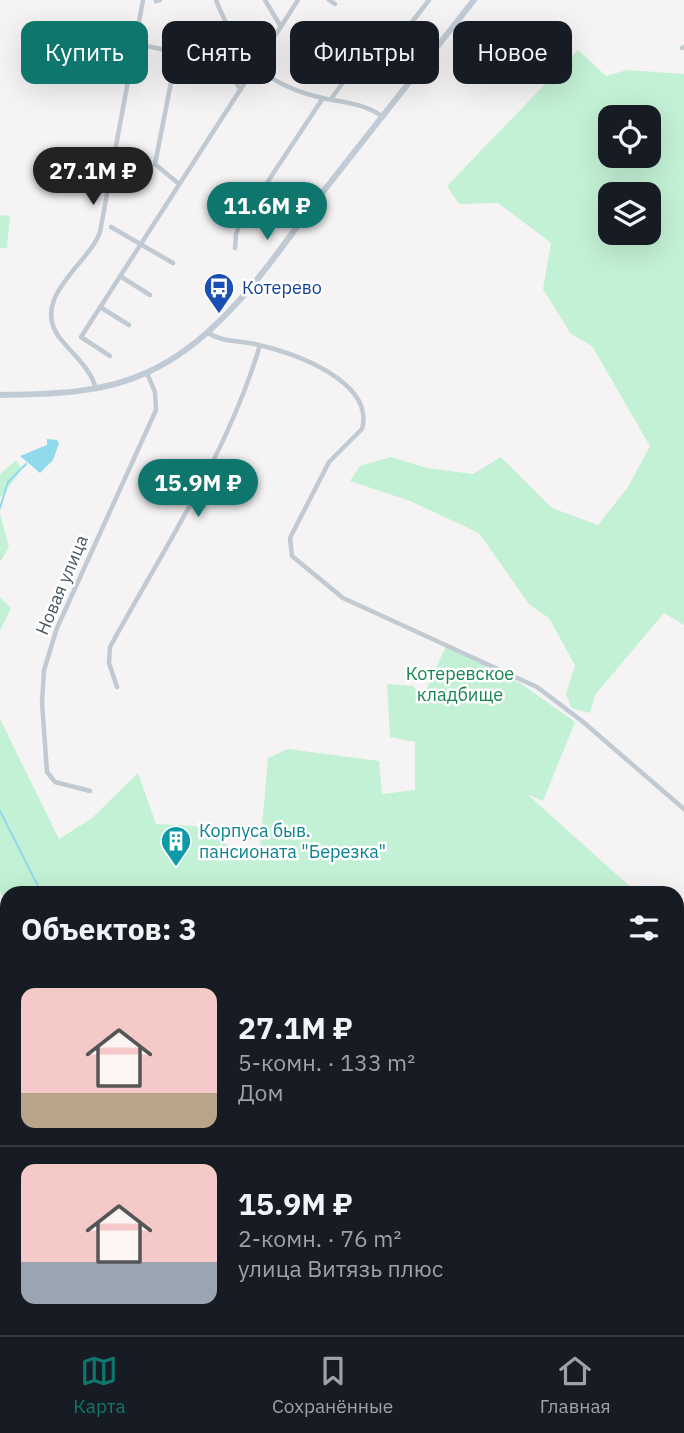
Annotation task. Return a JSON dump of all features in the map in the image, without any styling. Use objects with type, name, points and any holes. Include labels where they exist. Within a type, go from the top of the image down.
[{"type":"main road","points":[[0,395],[96,389],[147,373],[178,356],[208,332],[245,292],[474,0]]},
{"type":"street","points":[[96,389],[93,377],[56,332],[53,308],[66,277],[93,247],[100,232],[142,0]]},
{"type":"street","points":[[216,0],[225,21]]},
{"type":"street","points":[[265,0],[281,27]]},
{"type":"street","points":[[276,35],[298,0]]},
{"type":"street","points":[[329,0],[335,4]]},
{"type":"street","points":[[331,99],[348,77],[365,78],[370,75],[429,0]]},
{"type":"street","points":[[276,82],[288,89],[365,105],[383,117]]},
{"type":"street","points":[[170,84],[155,164],[179,184]]},
{"type":"street","points":[[238,84],[242,90]]},
{"type":"street","points":[[110,356],[81,337],[246,84]]},
{"type":"street","points":[[235,247],[241,222],[323,98]]},
{"type":"street","points":[[111,227],[173,263]]},
{"type":"street","points":[[120,276],[150,295]]},
{"type":"street","points":[[100,307],[129,325]]},
{"type":"street","points":[[208,332],[222,341],[260,345],[311,364],[351,388],[358,398],[365,419],[357,437],[329,462],[295,525],[288,544],[292,556],[343,598],[537,687],[582,720],[684,808]]},
{"type":"street","points":[[117,687],[108,663],[110,647],[195,497],[243,396],[260,345]]},
{"type":"street","name":"Новая улица","points":[[90,791],[55,782],[47,772],[42,702],[44,670],[57,628],[156,410],[155,393],[147,373]]},
{"type":"green space","points":[[578,50],[606,76],[627,70],[684,74],[684,625],[664,613],[595,695],[590,713],[571,708],[566,694],[575,665],[549,618],[529,604],[479,533],[410,501],[350,481],[360,466],[391,457],[427,468],[473,474],[501,457],[552,508],[598,525],[628,487],[650,446],[592,346],[571,334],[543,289],[551,243],[498,203],[459,204],[447,186],[545,84],[572,84],[572,56]]},
{"type":"green space","points":[[0,215],[10,216],[7,248],[0,248]]},
{"type":"green space","points":[[16,460],[22,469],[0,498],[0,474]]},
{"type":"green space","points":[[0,514],[9,547],[0,562]]},
{"type":"green space","points":[[0,597],[11,608],[0,631]]},
{"type":"green space","name":"Котеревское кладбище","points":[[446,646],[520,683],[575,722],[543,801],[527,794],[629,886],[0,886],[0,719],[59,839],[91,819],[138,773],[156,824],[195,826],[231,847],[260,849],[268,758],[288,749],[379,761],[382,794],[415,790],[415,742],[390,737],[387,684],[413,686],[422,699]]},
{"type":"water","points":[[47,439],[57,440],[59,443],[53,460],[40,473],[20,456],[47,445]]},
{"type":"waterway","points":[[0,508],[8,482],[26,464]]},
{"type":"waterway","points":[[0,811],[38,886]]},
{"type":"place","name":"Котерево","points":[[219,315]]},
{"type":"place","name":"Корпуса быв. пансионата \"Березка\"","points":[[176,868]]}]
